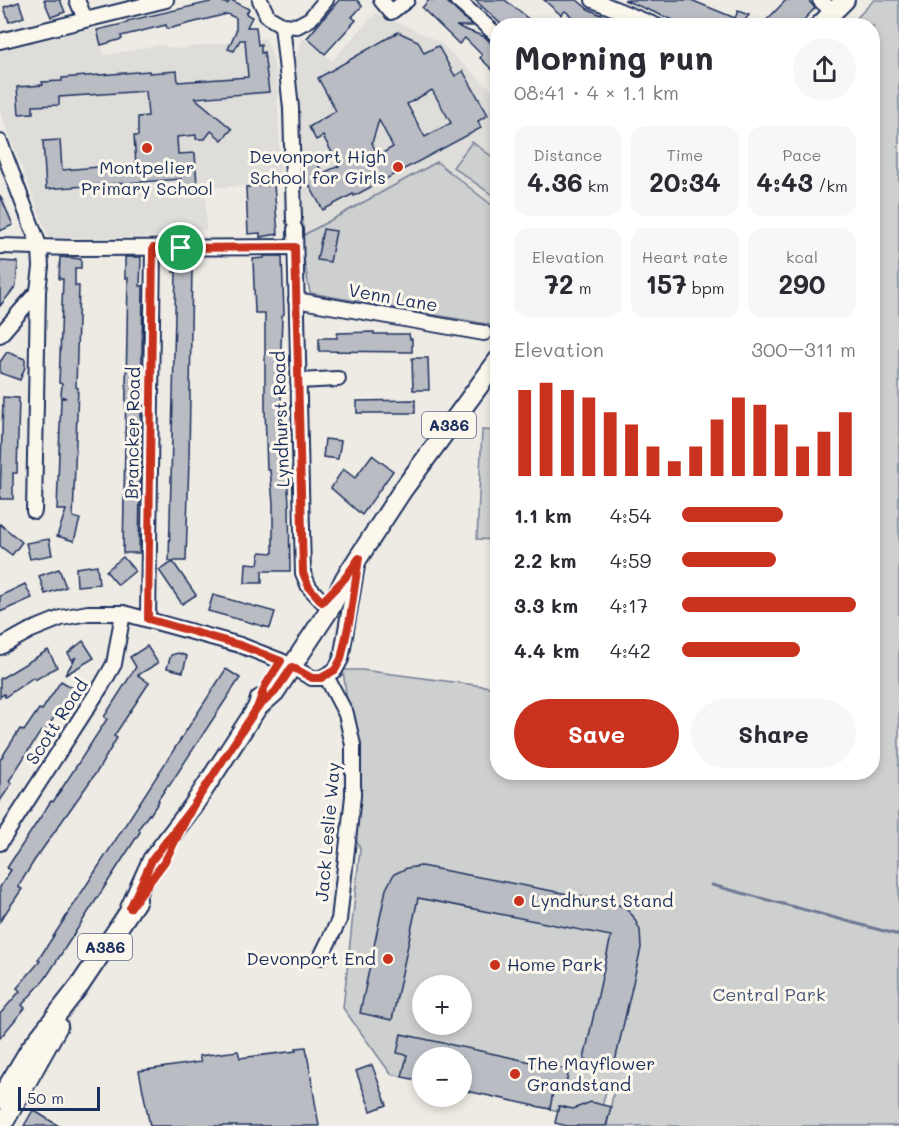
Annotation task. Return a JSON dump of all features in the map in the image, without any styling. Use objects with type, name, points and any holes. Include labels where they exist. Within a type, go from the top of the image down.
[{"type":"main road","points":[[824,18],[832,4]]},
{"type":"main road","name":"A386","points":[[0,1099],[30,1049],[80,985],[130,908],[152,860],[193,806],[257,708],[265,686],[286,664],[322,602],[345,578],[402,491],[490,371]]},
{"type":"main road","points":[[286,664],[331,607],[345,578]]},
{"type":"main road","name":"A386","points":[[2,1126],[80,985]]},
{"type":"street","points":[[77,0],[85,19]]},
{"type":"street","points":[[0,41],[166,0]]},
{"type":"street","points":[[260,0],[268,17],[282,25],[297,26],[310,19],[326,0]]},
{"type":"street","points":[[381,0],[391,12],[406,0]]},
{"type":"street","points":[[457,0],[490,29]]},
{"type":"street","points":[[593,0],[637,18]]},
{"type":"street","name":"Lyndhurst Road","points":[[282,25],[291,108],[303,573],[309,587],[322,602]]},
{"type":"street","points":[[0,142],[40,248],[34,511]]},
{"type":"street","points":[[0,246],[40,248],[295,247]]},
{"type":"street","name":"Brancker Road","points":[[148,619],[153,248]]},
{"type":"street","points":[[0,335],[38,291]]},
{"type":"street","name":"Venn Lane","points":[[296,300],[484,333]]},
{"type":"street","points":[[298,381],[338,379]]},
{"type":"street","points":[[0,647],[29,631],[62,618],[88,613],[123,613],[240,645],[286,664],[312,678],[326,676],[335,670],[341,659],[359,558]]},
{"type":"street","name":"Scott Road","points":[[0,843],[114,664],[123,613]]},
{"type":"street","name":"Jack Leslie Way","points":[[321,957],[339,920],[353,796],[353,745],[346,714],[326,676]]},
{"type":"shaded area","name":"Devonport High School for Girls","points":[[376,13],[439,42],[490,89],[490,325],[310,293],[300,237],[294,62],[303,38],[332,61]]},
{"type":"shaded area","name":"Montpelier Primary School","points":[[94,28],[104,55],[160,45],[176,49],[265,38],[270,47],[277,78],[281,184],[206,188],[206,230],[166,235],[165,237],[49,238],[0,111],[0,51]]},
{"type":"green space","name":"Central Park","points":[[874,0],[899,0],[899,1126],[607,1126],[616,1079],[609,1081],[598,1119],[550,1109],[472,1064],[472,1047],[412,1047],[412,1079],[391,1074],[343,1008],[360,849],[353,831],[357,782],[343,670],[362,670],[490,687],[490,780],[880,780],[880,18],[857,18]]},
{"type":"green space","points":[[472,142],[490,155],[490,193],[453,167]]},
{"type":"green space","points":[[437,162],[490,204],[490,325],[310,293],[300,237]]},
{"type":"green space","points":[[482,430],[490,430],[490,540],[477,539]]},
{"type":"building","points":[[44,0],[60,0],[65,12],[51,17]]},
{"type":"building","points":[[219,0],[227,4],[231,0],[249,9],[246,14],[252,17],[247,27],[256,27],[258,45],[261,44],[261,53],[264,52],[269,92],[195,98],[232,129],[222,140],[211,131],[205,139],[196,139],[196,135],[177,137],[178,154],[195,153],[197,186],[194,195],[182,195],[181,179],[46,189],[43,141],[60,140],[62,170],[136,164],[134,136],[138,136],[138,117],[148,116],[146,91],[59,97],[59,105],[33,106],[33,113],[19,114],[17,87],[43,85],[42,82],[62,81],[62,78],[149,71],[149,73],[177,71],[178,82],[248,77],[245,40],[240,40],[234,51],[228,49],[236,31],[236,18],[227,14],[167,29],[166,25],[121,36],[122,39],[101,45],[97,30]]},
{"type":"building","points":[[339,0],[357,0],[362,6],[352,17],[356,20],[325,54],[307,38]]},
{"type":"building","points":[[429,0],[445,0],[472,26],[456,26],[485,37],[490,42],[490,67],[480,58],[482,55],[465,38],[459,44],[422,8]]},
{"type":"building","points":[[475,0],[505,0],[527,18],[494,18]]},
{"type":"building","points":[[544,0],[577,0],[588,9],[608,18],[573,18],[565,11],[561,15]]},
{"type":"building","points":[[624,0],[691,0],[735,18],[668,18]]},
{"type":"building","points":[[786,0],[808,0],[815,8],[806,18],[769,18]]},
{"type":"building","points":[[19,2],[24,17],[9,22],[4,7]]},
{"type":"building","points":[[738,11],[749,15],[746,18],[735,18]]},
{"type":"building","points":[[398,32],[418,41],[424,53],[438,46],[455,76],[463,71],[488,115],[478,121],[481,128],[354,196],[353,194],[323,210],[302,172],[302,167],[315,160],[323,173],[339,166],[323,136],[316,140],[309,127],[336,111],[318,78]],"holes":[[[432,90],[451,123],[425,137],[407,104]],[[379,120],[393,147],[378,156],[372,143]]]},
{"type":"building","points":[[274,185],[278,234],[260,237],[260,233],[248,234],[246,187]]},
{"type":"building","points":[[0,195],[13,225],[0,231]]},
{"type":"building","points":[[323,229],[336,231],[330,262],[317,260]]},
{"type":"building","points":[[264,256],[282,256],[284,314],[282,316],[281,346],[281,416],[284,473],[287,473],[289,504],[290,571],[262,571],[262,583],[245,583],[246,563],[258,564],[260,552],[273,553],[273,503],[270,470],[267,470],[265,410],[265,313],[255,313],[253,259],[264,258]]},
{"type":"building","points":[[60,257],[81,259],[81,268],[75,268],[75,286],[79,286],[73,517],[80,519],[74,541],[57,536],[66,510],[57,510],[61,398],[66,398],[61,396],[62,384],[59,383],[63,279],[59,279]]},
{"type":"building","points":[[125,257],[141,257],[140,286],[143,286],[139,553],[123,553],[128,278],[125,278]]},
{"type":"building","points":[[174,257],[190,257],[190,266],[192,266],[186,561],[169,561],[176,272],[173,272]]},
{"type":"building","points":[[0,261],[18,262],[16,286],[0,306]]},
{"type":"building","points":[[374,332],[374,334],[409,334],[412,339],[412,352],[319,351],[319,338],[337,338],[337,333]]},
{"type":"building","points":[[7,352],[25,359],[25,367],[20,380],[0,373],[0,362]]},
{"type":"building","points":[[412,358],[428,358],[429,390],[413,390]]},
{"type":"building","points":[[3,397],[19,398],[17,473],[13,473],[13,499],[0,499]]},
{"type":"building","points":[[415,400],[415,413],[357,413],[357,401]]},
{"type":"building","points":[[325,439],[341,441],[338,459],[323,457]]},
{"type":"building","points":[[372,455],[393,471],[362,515],[331,488],[343,469],[355,478]]},
{"type":"building","points":[[0,524],[22,542],[12,555],[0,546]]},
{"type":"building","points":[[49,539],[52,555],[30,559],[26,543]]},
{"type":"building","points":[[123,557],[135,571],[118,585],[106,571]]},
{"type":"building","points":[[173,562],[196,595],[182,604],[159,570]]},
{"type":"building","points":[[97,565],[99,584],[77,586],[76,568]]},
{"type":"building","points":[[59,569],[66,587],[45,594],[39,576]]},
{"type":"building","points":[[25,584],[32,598],[0,612],[0,596]]},
{"type":"building","points":[[213,595],[275,612],[270,628],[208,611]]},
{"type":"building","points":[[83,641],[94,658],[65,675],[76,657],[72,660],[68,653]]},
{"type":"building","points":[[147,646],[158,663],[138,675],[149,683],[114,736],[117,738],[98,770],[34,861],[18,887],[22,889],[0,921],[0,887],[11,870],[7,868],[107,719],[104,717],[136,667],[130,657]]},
{"type":"building","points":[[48,650],[57,667],[35,680],[34,677],[5,697],[4,694],[0,697],[0,679]]},
{"type":"building","points":[[178,653],[187,656],[183,672],[167,668],[171,655]]},
{"type":"building","points":[[226,669],[240,678],[150,815],[139,828],[140,832],[45,979],[22,1005],[25,1008],[0,1038],[0,1014],[20,991],[17,988],[40,961],[38,960]]},
{"type":"building","points":[[61,681],[78,691],[66,708],[64,706],[61,711],[59,710],[44,733],[41,731],[9,781],[12,783],[0,801],[0,760],[20,729],[24,731],[39,709],[42,710]]},
{"type":"building","points":[[421,866],[610,902],[624,907],[633,916],[640,930],[641,948],[614,1066],[584,1059],[611,936],[418,898],[392,1020],[360,1013],[386,889],[394,874],[407,868]]},
{"type":"building","name":"The Mayflower Grandstand","points":[[401,1034],[462,1047],[412,1047],[412,1079],[402,1077],[407,1055],[397,1053]]},
{"type":"building","points":[[306,1047],[319,1126],[150,1126],[139,1071],[201,1062],[199,1056],[238,1051],[240,1058],[296,1051],[296,1048]]},
{"type":"building","name":"The Mayflower Grandstand","points":[[472,1049],[569,1070],[565,1088],[554,1086],[550,1109],[472,1092]]},
{"type":"building","points":[[372,1065],[387,1105],[371,1111],[356,1071]]},
{"type":"building","points":[[591,1102],[611,1107],[606,1126],[567,1126],[555,1123],[559,1106],[573,1109]]},
{"type":"building","points":[[33,1110],[59,1126],[24,1126]]},
{"type":"waterway","points":[[712,885],[899,935]]},
{"type":"place","name":"Montpelier Primary School","points":[[147,148]]},
{"type":"place","name":"Devonport High School for Girls","points":[[398,167]]},
{"type":"place","name":"Lyndhurst Stand","points":[[519,901]]},
{"type":"place","name":"Devonport End","points":[[388,959]]},
{"type":"place","name":"Home Park","points":[[495,965]]},
{"type":"place","name":"The Mayflower Grandstand","points":[[515,1074]]},
{"type":"route","points":[[181,248],[153,248],[148,619],[240,645],[281,661],[265,686],[257,708],[193,806],[165,861],[130,908],[152,860],[193,806],[235,741],[257,708],[275,692],[292,667],[312,678],[321,678],[335,670],[341,659],[350,618],[359,558],[345,578],[322,602],[309,587],[303,573],[295,247],[181,248]]}]
